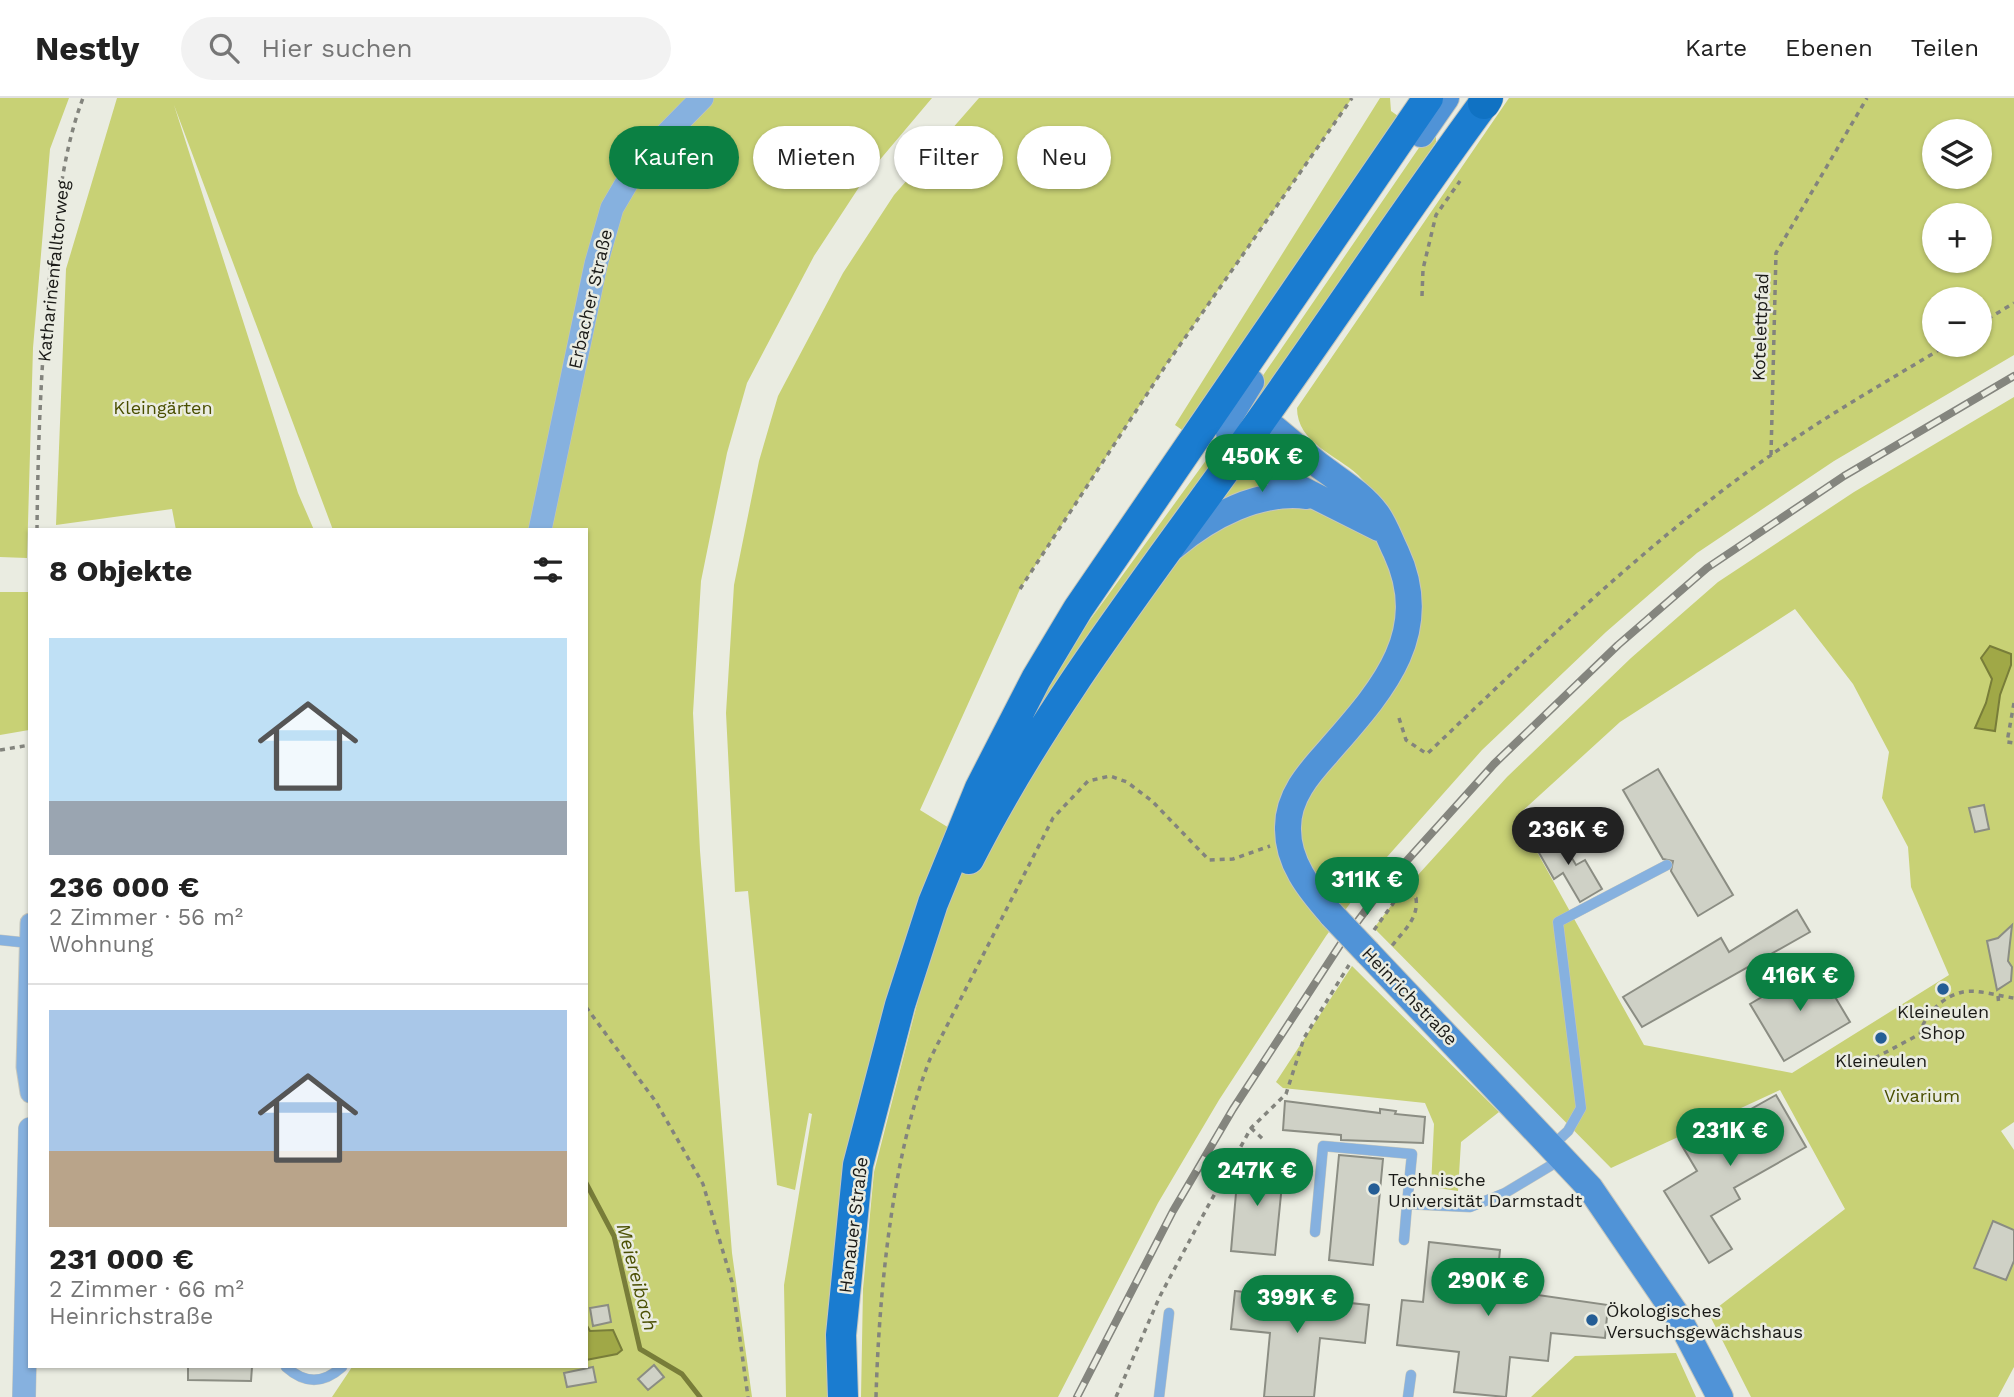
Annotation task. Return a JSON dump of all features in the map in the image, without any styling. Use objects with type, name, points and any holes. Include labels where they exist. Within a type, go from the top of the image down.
[{"type":"main road","points":[[910,975],[957,841],[1036,679],[1124,539],[1227,405],[1437,100]]},
{"type":"main road","points":[[910,975],[1010,779],[1054,709],[1263,419],[1480,105]]},
{"type":"main road","points":[[1227,405],[1263,419]]},
{"type":"main road","points":[[1227,405],[1230,438],[1241,448],[1275,474],[1312,496],[1372,523],[1392,542]]},
{"type":"main road","name":"Heinrichstraße","points":[[1263,419],[1366,502],[1377,515],[1392,542],[1408,582],[1409,614],[1400,653],[1384,685],[1306,777],[1289,813],[1290,844],[1300,875],[1332,915],[1370,949],[1558,1152],[1650,1272],[1678,1317],[1720,1397]]},
{"type":"main road","points":[[1160,561],[1177,544],[1243,505],[1275,495],[1312,496]]},
{"type":"main road","name":"Hanauer Straße","points":[[843,1397],[841,1335],[858,1165],[910,975]]},
{"type":"street","name":"Erbacher Straße","points":[[540,528],[596,264],[612,208],[639,162],[702,98]]},
{"type":"street","points":[[1437,100],[1480,105]]},
{"type":"street","points":[[28,984],[28,1080]]},
{"type":"street","points":[[24,1397],[28,1218]]},
{"type":"lane","points":[[1407,1204],[1470,1207],[1505,1193],[1558,1152],[1581,1108],[1558,922],[1667,865]]},
{"type":"lane","points":[[0,940],[28,943]]},
{"type":"lane","points":[[1315,1232],[1323,1146],[1412,1154],[1404,1240]]},
{"type":"lane","points":[[1159,1397],[1169,1313]]},
{"type":"lane","points":[[287,1368],[305,1380],[323,1379],[340,1368]]},
{"type":"lane","points":[[1408,1397],[1411,1375]]},
{"type":"path","name":"Katharinenfalltorweg","points":[[37,528],[43,325],[60,191],[72,128],[83,98]]},
{"type":"path","points":[[1020,589],[1166,365],[1352,98]]},
{"type":"path","name":"Kotelettpfad","points":[[1771,455],[1776,253],[1867,98]]},
{"type":"path","points":[[1422,296],[1423,269],[1436,215],[1467,171]]},
{"type":"path","points":[[1992,316],[2014,303]]},
{"type":"path","points":[[1399,718],[1406,740],[1427,754],[1665,538],[1771,455],[1928,357]]},
{"type":"path","points":[[2014,703],[2007,742],[2014,743]]},
{"type":"path","points":[[0,750],[28,745]]},
{"type":"path","points":[[876,1397],[882,1298],[904,1144],[916,1097],[936,1047],[1053,818],[1088,781],[1110,776],[1127,782],[1143,794],[1209,860],[1222,861],[1262,847],[1290,844]]},
{"type":"path","points":[[1116,1397],[1160,1296],[1251,1128],[1286,1094],[1304,1038],[1370,949],[1397,898],[1407,894],[1416,898],[1418,910],[1414,918],[1370,949]]},
{"type":"path","points":[[1875,1058],[1920,1034],[1922,1022],[1931,1011],[1953,996],[1971,992],[2014,998]]},
{"type":"path","points":[[1998,996],[1999,1006]]},
{"type":"path","points":[[588,1010],[656,1102],[703,1184],[732,1282],[748,1397]]},
{"type":"path","points":[[1251,1128],[1265,1141]]},
{"type":"green space","points":[[0,98],[69,98],[50,149],[33,348],[27,558],[0,557]]},
{"type":"green space","name":"Kleingärten","points":[[117,98],[932,98],[908,126],[894,126],[894,143],[880,160],[880,126],[753,126],[753,189],[858,189],[814,256],[747,383],[727,453],[701,581],[693,713],[700,851],[732,1253],[752,1397],[332,1397],[351,1368],[588,1368],[588,528],[332,528],[174,105],[298,493],[313,528],[176,528],[172,509],[56,525],[66,269]]},
{"type":"green space","points":[[979,98],[1352,98],[1166,365],[1020,589],[920,810],[954,831],[899,976],[831,1397],[786,1397],[784,1285],[812,1114],[809,1113],[795,1190],[777,1185],[748,891],[735,892],[726,713],[734,585],[759,461],[778,396],[843,273],[894,195],[899,189],[1003,189],[1003,126],[954,126]]},
{"type":"green space","points":[[1380,98],[1390,98],[1391,111],[1405,121],[1188,434],[1175,425]]},
{"type":"green space","points":[[1509,98],[2014,98],[2014,355],[1834,461],[1697,553],[1606,632],[1482,750],[1371,875],[1326,936],[1219,1100],[1158,1203],[1058,1397],[861,1397],[863,1289],[874,1172],[918,1000],[910,975],[972,851],[1054,710],[1190,545],[1263,507],[1383,505],[1358,475],[1311,439],[1299,420],[1297,408]]},
{"type":"green space","points":[[1427,136],[1436,136],[1436,142],[1261,398],[1255,400],[1251,393]]},
{"type":"green space","name":"Vivarium","points":[[2014,397],[2014,1122],[2001,1131],[2014,1150],[2014,1367],[1998,1397],[1751,1397],[1709,1314],[1845,1209],[1780,1090],[1611,1168],[1374,928],[1397,898],[1507,777],[1631,658],[1718,582],[1854,492]],"holes":[[[1795,609],[1853,684],[1889,752],[1882,798],[1908,847],[1911,887],[1949,975],[1792,1073],[1644,1045],[1517,816],[1620,722]]]},
{"type":"green space","points":[[1215,448],[1221,453],[1024,734],[1066,653]]},
{"type":"green space","points":[[1243,462],[1273,485],[1208,511]]},
{"type":"green space","points":[[0,592],[28,592],[28,730],[0,735]]},
{"type":"green space","points":[[1352,966],[1499,1112],[1461,1142],[1458,1191],[1431,1187],[1434,1124],[1425,1103],[1283,1088],[1276,1082]]},
{"type":"green space","points":[[1676,1353],[1696,1397],[1531,1397],[1575,1356]]},
{"type":"shaded area","points":[[1990,646],[2011,654],[2011,665],[2000,695],[1995,731],[1975,728],[1986,703],[1992,679],[1981,658]]},
{"type":"shaded area","points":[[588,1328],[590,1331],[613,1330],[622,1350],[617,1354],[588,1360]]},
{"type":"building","points":[[1658,769],[1733,895],[1698,916],[1671,871],[1673,861],[1663,859],[1623,790]]},
{"type":"building","points":[[1984,805],[1989,829],[1975,832],[1969,808]]},
{"type":"building","points":[[1556,831],[1576,865],[1585,860],[1602,889],[1580,902],[1563,873],[1554,879],[1534,844]]},
{"type":"building","points":[[1797,910],[1810,932],[1642,1027],[1623,997],[1721,938],[1729,952]]},
{"type":"building","points":[[2012,925],[2008,961],[2012,967],[2011,981],[1997,990],[1987,941],[1998,938]]},
{"type":"building","points":[[1816,965],[1850,1022],[1784,1061],[1750,1004]]},
{"type":"building","points":[[1776,1095],[1806,1147],[1734,1188],[1740,1199],[1711,1216],[1732,1249],[1709,1263],[1664,1191],[1697,1171],[1681,1144],[1706,1129],[1708,1133]]},
{"type":"building","points":[[1285,1101],[1380,1113],[1380,1109],[1396,1111],[1395,1114],[1425,1117],[1423,1143],[1341,1140],[1341,1135],[1283,1130]]},
{"type":"building","points":[[1339,1155],[1383,1159],[1373,1265],[1329,1260]]},
{"type":"building","points":[[1246,1160],[1278,1163],[1277,1173],[1283,1174],[1275,1255],[1231,1251],[1238,1170],[1245,1170]]},
{"type":"building","points":[[1993,1221],[2014,1230],[2014,1261],[2006,1280],[1974,1268]]},
{"type":"building","points":[[1429,1242],[1500,1250],[1496,1289],[1608,1305],[1605,1338],[1551,1333],[1548,1361],[1510,1357],[1506,1397],[1454,1392],[1459,1352],[1397,1345],[1402,1300],[1423,1302]]},
{"type":"building","points":[[1235,1291],[1369,1305],[1365,1343],[1320,1338],[1314,1397],[1264,1397],[1270,1333],[1231,1329]]},
{"type":"building","points":[[608,1305],[611,1322],[593,1326],[590,1308]]},
{"type":"building","points":[[654,1365],[664,1377],[648,1390],[638,1379]]},
{"type":"building","points":[[593,1367],[596,1382],[567,1387],[564,1373]]},
{"type":"building","points":[[188,1368],[252,1368],[251,1381],[188,1380]]},
{"type":"waterway","name":"Meiereibach","points":[[588,1187],[614,1236],[640,1349],[682,1374],[700,1397]]},
{"type":"railway","points":[[1077,1397],[1173,1211],[1233,1109],[1340,945],[1384,886],[1494,764],[1618,645],[1707,568],[1844,476],[2014,376]]},
{"type":"place","name":"Kleineulen Shop","points":[[1943,989]]},
{"type":"place","name":"Kleineulen","points":[[1881,1038]]},
{"type":"place","name":"Technische Universität Darmstadt","points":[[1374,1189]]},
{"type":"place","name":"Ökologisches Versuchsgewächshaus","points":[[1592,1320]]}]
